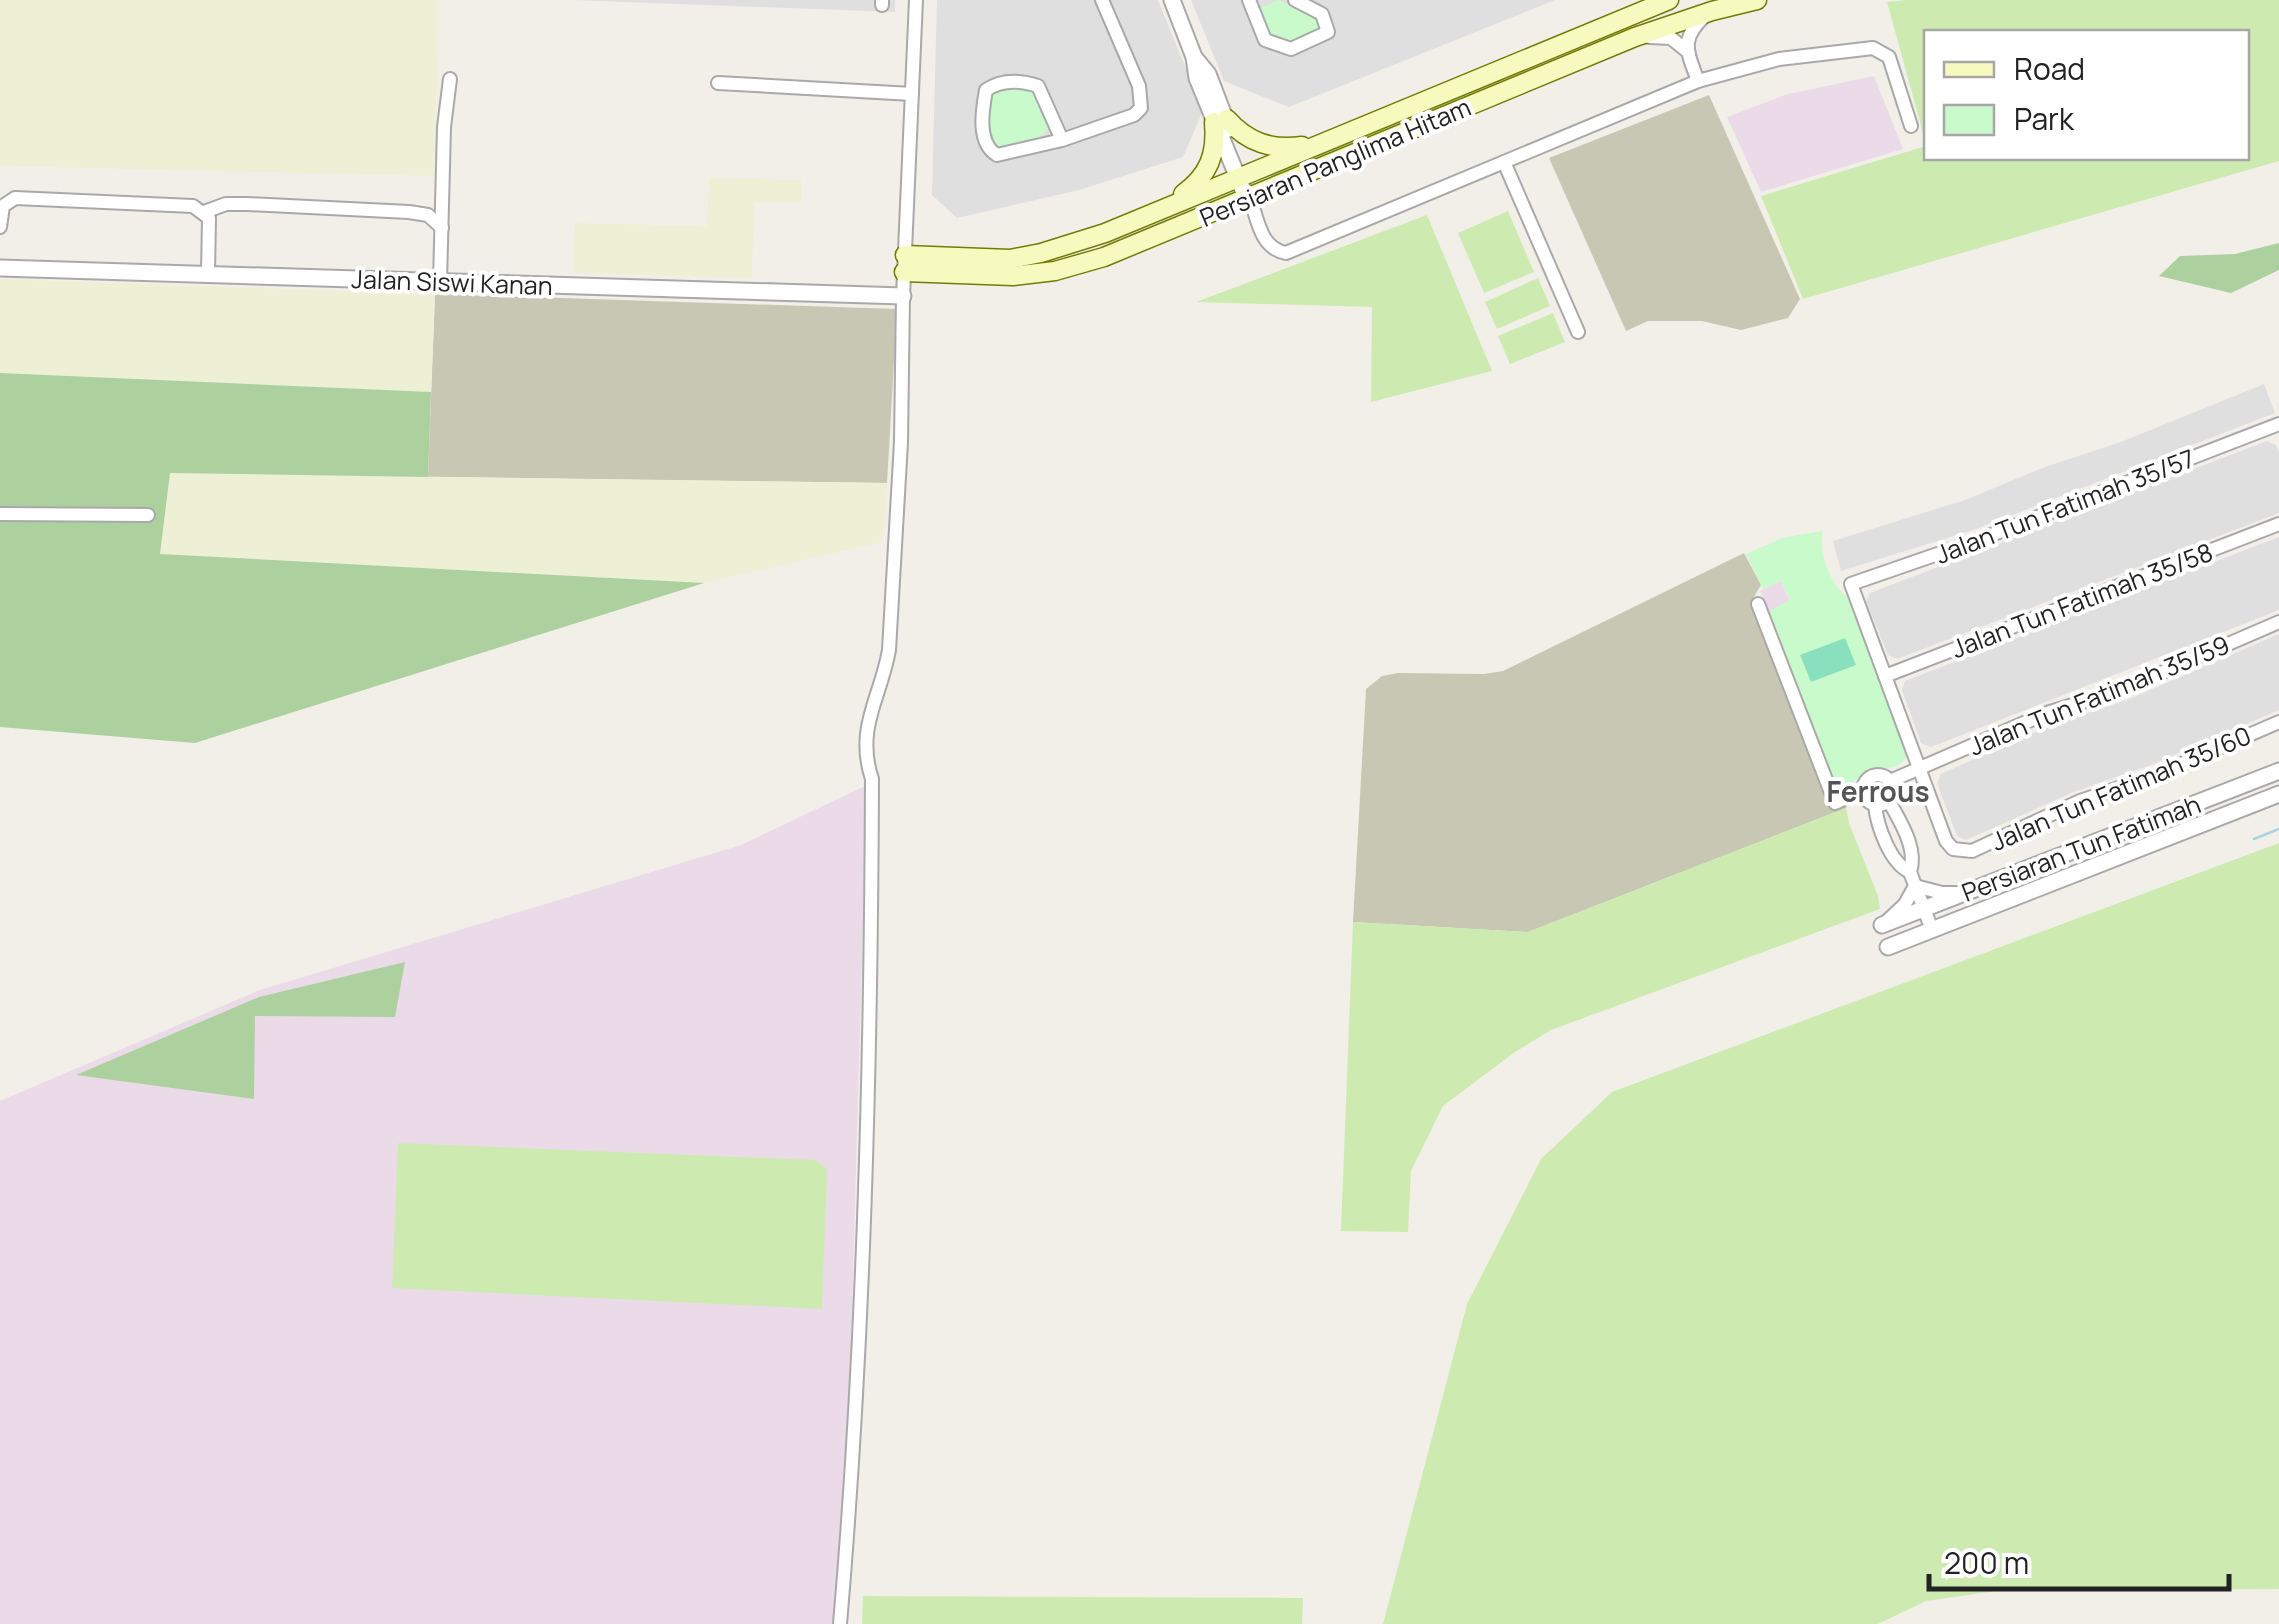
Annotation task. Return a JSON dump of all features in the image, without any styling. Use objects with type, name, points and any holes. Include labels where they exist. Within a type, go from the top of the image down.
[{"type":"main road","name":"Persiaran Panglima Hitam","points":[[905,264],[1010,259],[1105,233],[1668,0]]},
{"type":"main road","name":"Persiaran Panglima Hitam","points":[[905,264],[1013,276],[1055,271],[1104,258],[1635,37],[1712,10],[1757,0]]},
{"type":"main road","points":[[1162,209],[1197,184],[1210,167],[1221,121],[1252,140],[1280,149],[1320,144]]},
{"type":"street","points":[[840,1624],[866,1146],[872,838],[868,736],[871,703],[886,670],[889,650],[901,442],[916,0]]},
{"type":"street","points":[[1062,140],[1038,86],[1004,82],[986,90],[983,140],[998,155],[1062,140],[1134,116],[1141,108],[1139,86],[1102,0]]},
{"type":"street","points":[[1172,0],[1194,57],[1208,74],[1264,239],[1273,250],[1286,253],[1698,82],[1778,58],[1873,48],[1889,56],[1910,126]]},
{"type":"street","points":[[1251,1],[1265,40],[1290,49],[1328,32],[1322,14],[1295,0]]},
{"type":"street","points":[[1698,82],[1687,51],[1691,29],[1712,10]]},
{"type":"street","points":[[1635,37],[1671,38],[1687,51]]},
{"type":"street","points":[[440,282],[444,127],[450,79]]},
{"type":"street","points":[[718,83],[912,94]]},
{"type":"street","points":[[1504,162],[1578,332]]},
{"type":"street","points":[[0,227],[3,206],[15,198],[193,206],[209,218],[208,274]]},
{"type":"street","points":[[204,212],[226,204],[409,212],[428,216],[442,228]]},
{"type":"street","name":"Jalan Siswi Kanan","points":[[0,268],[904,296]]},
{"type":"street","name":"Jalan Tun Fatimah 35/57","points":[[1885,676],[1851,584],[1981,539],[2279,424]]},
{"type":"street","points":[[0,514],[148,515]]},
{"type":"street","name":"Jalan Tun Fatimah 35/58","points":[[1885,676],[2279,524]]},
{"type":"street","points":[[1758,604],[1836,803],[1862,790],[1873,775],[1883,775],[1894,790],[1876,814],[1900,867],[1912,879],[1942,893],[1964,893]]},
{"type":"street","name":"Jalan Tun Fatimah 35/59","points":[[1890,780],[2047,713],[2124,689],[2279,622]]},
{"type":"street","points":[[1885,676],[1919,767]]},
{"type":"street","name":"Jalan Tun Fatimah 35/60","points":[[1919,767],[1946,840],[1964,852],[2279,722]]},
{"type":"street","name":"Persiaran Tun Fatimah","points":[[1882,925],[2279,772]]},
{"type":"street","points":[[1862,790],[1866,799],[1882,802],[1907,837],[1914,861],[1905,904],[1882,925]]},
{"type":"street","name":"Persiaran Tun Fatimah","points":[[1888,947],[2279,794]]},
{"type":"street","points":[[1912,879],[1932,930]]},
{"type":"shaded area","points":[[0,0],[439,0],[434,176],[0,166]]},
{"type":"shaded area","points":[[572,0],[895,0],[895,12]]},
{"type":"shaded area","points":[[937,0],[1158,0],[1203,111],[1183,157],[1079,190],[957,218],[932,195]]},
{"type":"shaded area","points":[[1191,0],[1555,0],[1289,107],[1224,81]]},
{"type":"shaded area","points":[[1874,76],[1903,149],[1761,192],[1727,117],[1788,94]]},
{"type":"shaded area","points":[[1709,95],[1800,299],[1788,318],[1741,330],[1702,321],[1648,321],[1626,331],[1549,158]]},
{"type":"shaded area","points":[[709,178],[801,180],[801,203],[754,203],[752,278],[574,273],[575,223],[707,226]]},
{"type":"shaded area","points":[[0,279],[435,294],[431,392],[0,373]]},
{"type":"shaded area","points":[[435,294],[897,309],[887,483],[428,477]]},
{"type":"shaded area","points":[[2264,384],[2275,413],[1976,529],[1841,571],[1833,541],[1965,500]]},
{"type":"shaded area","points":[[2267,441],[2276,445],[2279,452],[2279,513],[1897,659],[1888,655],[1866,601],[1870,593]]},
{"type":"shaded area","points":[[169,473],[887,483],[882,542],[704,583],[159,554]]},
{"type":"shaded area","points":[[2279,537],[2279,610],[1931,747],[1921,743],[1902,690],[1905,681]]},
{"type":"shaded area","points":[[1744,553],[1761,585],[1752,600],[1830,798],[1841,794],[1846,808],[1528,932],[1353,922],[1366,689],[1382,676],[1398,673],[1503,671]]},
{"type":"shaded area","points":[[1781,581],[1790,601],[1769,611],[1760,591]]},
{"type":"shaded area","points":[[2279,634],[2279,710],[2151,765],[2076,791],[1966,840],[1957,836],[1937,783],[1941,774],[2051,725],[2127,700]]},
{"type":"shaded area","points":[[867,785],[843,1624],[0,1624],[0,1101],[260,990],[741,845]]},
{"type":"green space","points":[[1278,0],[1316,17],[1319,29],[1292,41],[1269,34],[1261,8]]},
{"type":"green space","points":[[2279,0],[2279,161],[1803,299],[1761,196],[1924,147],[1924,160],[2249,160],[2249,30],[1924,30],[1924,137],[1887,2]]},
{"type":"green space","points":[[999,88],[1033,89],[1050,125],[1041,136],[1010,146],[994,146],[990,142],[989,98]]},
{"type":"green space","points":[[1508,211],[1534,272],[1484,293],[1458,233]]},
{"type":"green space","points":[[1427,215],[1492,371],[1371,402],[1372,307],[1196,302]]},
{"type":"green space","points":[[2279,243],[2279,270],[2231,293],[2159,276],[2180,256],[2235,254]]},
{"type":"green space","points":[[1538,278],[1550,306],[1497,329],[1485,302]]},
{"type":"green space","points":[[1553,313],[1565,342],[1510,364],[1498,336]]},
{"type":"green space","points":[[0,373],[431,392],[428,477],[170,473],[160,554],[704,583],[195,743],[0,727]]},
{"type":"green space","points":[[1822,531],[1827,567],[1847,597],[1908,754],[1898,765],[1868,772],[1844,785],[1831,782],[1773,632],[1776,630],[1769,611],[1790,600],[1781,581],[1763,589],[1746,554],[1782,538]]},
{"type":"green space","points":[[1845,638],[1856,665],[1811,682],[1800,655]]},
{"type":"green space","points":[[1846,808],[1880,909],[1551,1030],[1443,1106],[1411,1171],[1408,1232],[1341,1231],[1353,922],[1528,932]]},
{"type":"green space","points":[[2279,843],[2279,1589],[2003,1590],[1926,1601],[1878,1624],[1383,1624],[1467,1304],[1541,1159],[1612,1092]]},
{"type":"green space","points":[[405,962],[395,1017],[255,1016],[254,1099],[76,1075],[259,997]]},
{"type":"green space","points":[[398,1143],[815,1160],[827,1169],[822,1309],[392,1288]]},
{"type":"green space","points":[[863,1596],[1303,1598],[1302,1624],[862,1624]]},
{"type":"waterway","points":[[2254,839],[2279,829]]},
{"type":"district","name":"Ferrous","points":[[1878,791]]}]
